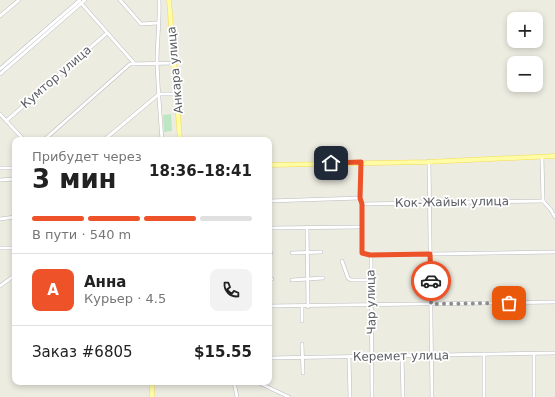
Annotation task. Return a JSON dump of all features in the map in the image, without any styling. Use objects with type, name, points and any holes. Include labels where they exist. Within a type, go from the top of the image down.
[{"type":"main road","name":"Анкара улица","points":[[169,0],[180,137]]},
{"type":"main road","points":[[272,166],[361,162],[426,162],[555,156]]},
{"type":"main road","points":[[152,385],[152,397]]},
{"type":"street","points":[[0,16],[19,0]]},
{"type":"street","points":[[0,69],[79,1],[85,0]]},
{"type":"street","points":[[120,0],[141,24],[158,23]]},
{"type":"street","points":[[159,0],[160,16],[158,23],[157,64],[162,137]]},
{"type":"street","points":[[79,1],[134,63]]},
{"type":"street","points":[[0,74],[79,1]]},
{"type":"street","name":"Кумтор улица","points":[[6,121],[107,33]]},
{"type":"street","points":[[47,137],[130,64],[174,63]]},
{"type":"street","points":[[108,137],[159,94],[177,94]]},
{"type":"street","points":[[0,114],[21,137]]},
{"type":"street","points":[[542,157],[543,201],[555,217]]},
{"type":"street","points":[[429,161],[432,397]]},
{"type":"street","name":"Чар улица","points":[[361,162],[360,198],[362,204],[362,253],[370,255],[372,397]]},
{"type":"street","points":[[0,168],[12,168]]},
{"type":"street","points":[[0,180],[12,179]]},
{"type":"street","points":[[272,201],[360,198]]},
{"type":"street","name":"Кок-Жайык улица","points":[[362,204],[543,201]]},
{"type":"street","points":[[0,219],[12,217]]},
{"type":"street","points":[[307,227],[308,307]]},
{"type":"street","points":[[272,228],[361,227]]},
{"type":"street","points":[[0,248],[12,248]]},
{"type":"street","points":[[292,253],[321,252]]},
{"type":"street","points":[[370,255],[555,252]]},
{"type":"street","points":[[342,261],[348,278],[351,280],[370,280]]},
{"type":"street","points":[[0,286],[12,277]]},
{"type":"street","points":[[292,280],[323,278]]},
{"type":"street","points":[[272,306],[308,307],[555,302]]},
{"type":"street","points":[[302,307],[302,321]]},
{"type":"street","points":[[302,344],[303,373]]},
{"type":"street","points":[[534,353],[534,397]]},
{"type":"street","name":"Керемет улица","points":[[272,358],[555,353]]},
{"type":"street","points":[[484,354],[484,397]]},
{"type":"street","points":[[402,356],[403,397]]},
{"type":"street","points":[[349,357],[350,397]]},
{"type":"street","points":[[235,385],[237,397]]},
{"type":"street","points":[[263,385],[289,397]]},
{"type":"green space","points":[[171,114],[172,131],[164,132],[163,115]]},
{"type":"way so far","points":[[431,281],[431,304],[509,303]]},
{"type":"route","points":[[331,163],[361,162],[360,198],[362,204],[362,253],[370,255],[430,254],[431,281]]}]
